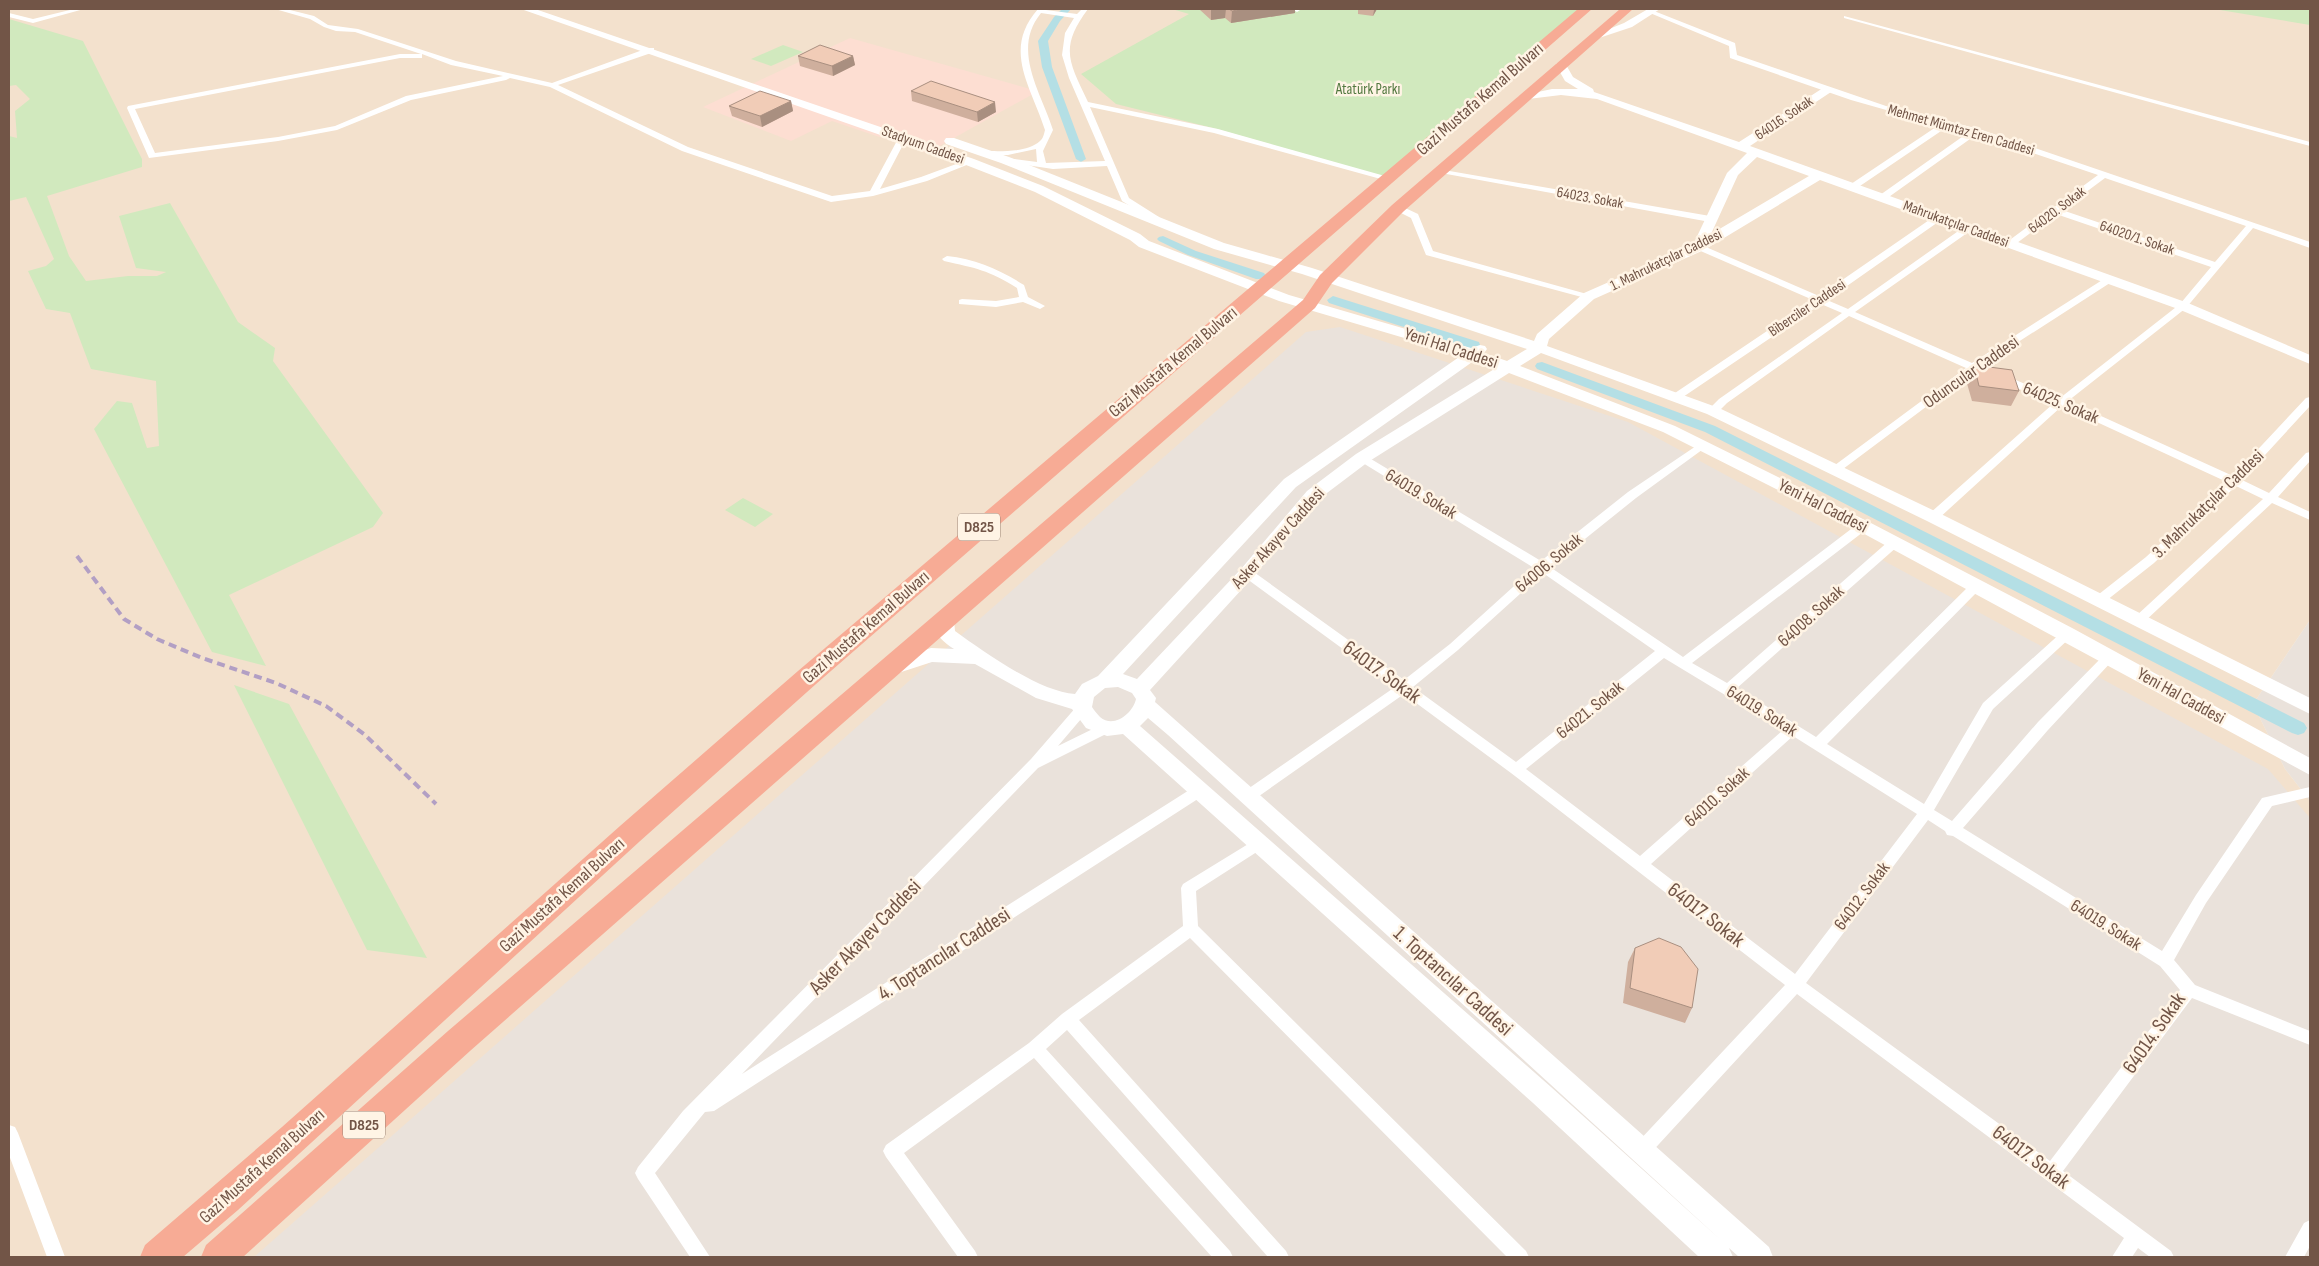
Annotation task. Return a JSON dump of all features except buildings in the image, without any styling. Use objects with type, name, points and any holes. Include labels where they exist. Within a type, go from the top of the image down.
[{"type":"highway","name":"Gazi Mustafa Kemal Bulvarı","points":[[157,1257],[260,1170],[383,1056],[702,770],[970,535],[1586,9]]},
{"type":"highway","name":"Gazi Mustafa Kemal Bulvarı","points":[[218,1257],[459,1040],[1310,304],[1326,279],[1398,208],[1560,65],[1599,35],[1627,9]]},
{"type":"street","points":[[9,15],[33,21],[80,9]]},
{"type":"street","points":[[278,9],[312,17],[326,26],[336,29],[356,30],[426,55],[509,77],[552,85],[685,149],[831,199],[873,192],[924,178],[970,162]]},
{"type":"street","name":"Stadyum Caddesi","points":[[526,9],[905,130],[970,162],[1039,189],[1135,237],[1144,244],[1284,298],[1310,304]]},
{"type":"street","points":[[559,9],[678,48]]},
{"type":"street","points":[[1085,9],[1078,16],[1065,39],[1065,55],[1125,198],[1164,225]]},
{"type":"street","points":[[1042,166],[1039,151],[1049,130],[1027,65],[1024,40],[1027,30],[1040,10],[1078,16]]},
{"type":"street","name":"Gazi Mustafa Kemal Bulvarı","points":[[1599,35],[1628,25],[1654,10]]},
{"type":"street","name":"Mehmet Mümtaz Eren Caddesi","points":[[1654,10],[1732,45],[1733,56],[1827,90],[1945,125],[1976,131],[2310,245]]},
{"type":"street","points":[[1846,16],[2310,144]]},
{"type":"street","points":[[552,85],[651,50]]},
{"type":"street","points":[[426,55],[400,56],[130,108],[152,156],[278,139],[337,128],[409,98],[509,77]]},
{"type":"street","name":"Mahrukatçılar Caddesi","points":[[1560,65],[1569,79],[1599,96]]},
{"type":"street","name":"64016. Sokak","points":[[1742,146],[1827,90]]},
{"type":"street","name":"Mahrukatçılar Caddesi","points":[[1523,98],[1553,91],[1574,91],[1599,96],[1854,186],[1967,229],[2183,306],[2310,360]]},
{"type":"street","points":[[1085,104],[1215,131],[1388,178]]},
{"type":"street","points":[[1854,186],[1945,125]]},
{"type":"street","points":[[873,192],[905,130]]},
{"type":"street","points":[[1883,198],[1976,131]]},
{"type":"street","name":"Stadyum Caddesi","points":[[939,138],[1005,160],[1219,246],[1326,279]]},
{"type":"street","points":[[984,153],[1010,154],[1024,152],[1044,142]]},
{"type":"street","name":"64016. Sokak","points":[[1710,219],[1733,173],[1756,151]]},
{"type":"street","points":[[1005,160],[1053,167],[1110,163]]},
{"type":"street","name":"64023. Sokak","points":[[1441,171],[1710,219]]},
{"type":"street","name":"1. Mahrukatçılar Caddesi","points":[[1540,342],[1589,296],[1700,247],[1820,174]]},
{"type":"street","name":"64020. Sokak","points":[[2010,244],[2104,175]]},
{"type":"street","points":[[1398,208],[1415,216],[1429,253],[1589,296]]},
{"type":"street","name":"64020/1. Sokak","points":[[2056,211],[2218,266]]},
{"type":"street","name":"Biberciler Caddesi","points":[[1676,396],[1820,300],[1938,218]]},
{"type":"street","points":[[1700,247],[1710,219]]},
{"type":"street","points":[[1135,237],[1164,225]]},
{"type":"street","points":[[1933,517],[2061,402],[2183,306],[2251,225]]},
{"type":"street","name":"Biberciler Caddesi","points":[[1713,411],[1723,401],[1967,229]]},
{"type":"street","name":"64025. Sokak","points":[[1700,247],[1849,314],[2061,402],[2236,480],[2270,499],[2310,516]]},
{"type":"street","points":[[947,259],[968,262],[998,274],[1021,287],[1024,299]]},
{"type":"street","name":"Yeni Hal Caddesi","points":[[1326,279],[1498,333],[1540,342],[1713,411],[1933,517],[2098,601],[2140,619],[2310,707]]},
{"type":"street","name":"Oduncular Caddesi","points":[[1835,470],[1974,367],[2110,279]]},
{"type":"street","points":[[962,302],[996,304],[1024,299],[1040,306]]},
{"type":"street","name":"Yeni Hal Caddesi","points":[[1310,304],[1474,354],[1669,429],[1862,526],[2067,634],[2310,767]]},
{"type":"street","name":"Asker Akayev Caddesi","points":[[1082,705],[1089,689],[1105,681],[1290,483],[1427,385],[1474,354],[1498,333]]},
{"type":"street","name":"Asker Akayev Caddesi","points":[[701,1257],[644,1174],[689,1118],[1034,764],[1116,726],[1140,718],[1143,698],[1313,495],[1362,458],[1509,368],[1540,342]]},
{"type":"street","name":"3. Mahrukatçılar Caddesi","points":[[2098,601],[2150,560],[2236,480],[2310,400]]},
{"type":"street","name":"64006. Sokak","points":[[1247,797],[1403,688],[1454,647],[1542,567],[1632,495],[1702,445]]},
{"type":"street","name":"3. Mahrukatçılar Caddesi","points":[[2140,619],[2270,499],[2310,455]]},
{"type":"street","name":"64019. Sokak","points":[[1362,458],[1542,567],[1683,664],[1728,689],[1926,812],[1952,831],[2165,961]]},
{"type":"street","points":[[1683,664],[1862,526]]},
{"type":"street","name":"64008. Sokak","points":[[1728,689],[1894,543]]},
{"type":"street","name":"64017. Sokak","points":[[1246,573],[1516,768],[1796,984],[2165,1257]]},
{"type":"street","points":[[1817,745],[1976,587]]},
{"type":"street","points":[[945,620],[946,634],[978,657],[1054,698],[1082,705],[1091,720],[1116,726]]},
{"type":"street","name":"64012. Sokak","points":[[1642,1150],[1796,984],[1926,812],[1988,706],[2067,634]]},
{"type":"street","name":"64021. Sokak","points":[[1516,768],[1664,651]]},
{"type":"street","points":[[888,670],[931,655],[978,657]]},
{"type":"street","points":[[1952,831],[2043,726],[2109,657]]},
{"type":"street","points":[[1105,681],[1128,682],[1143,698]]},
{"type":"street","name":"1. Toptancılar Caddesi","points":[[1143,698],[1247,797],[1759,1257]]},
{"type":"street","points":[[1034,764],[1082,705]]},
{"type":"street","name":"1. Toptancılar Caddesi","points":[[1116,726],[1199,791],[1542,1095],[1719,1257]]},
{"type":"street","name":"64010. Sokak","points":[[1641,864],[1792,729]]},
{"type":"street","name":"4. Toptancılar Caddesi","points":[[689,1118],[1199,791]]},
{"type":"street","points":[[2165,961],[2201,899],[2267,802],[2310,792]]},
{"type":"street","points":[[1258,844],[1188,888],[1190,929],[1520,1257]]},
{"type":"street","points":[[968,1257],[892,1151],[1034,1048],[1068,1019],[1190,929]]},
{"type":"street","name":"64014. Sokak","points":[[2052,1172],[2189,990],[2165,961]]},
{"type":"street","points":[[2189,990],[2310,1038]]},
{"type":"street","points":[[1068,1019],[1280,1257]]},
{"type":"street","points":[[1034,1048],[1224,1257]]},
{"type":"street","points":[[9,1133],[56,1257]]},
{"type":"street","points":[[2294,1257],[2310,1229]]},
{"type":"street","points":[[2121,1257],[2136,1236]]},
{"type":"shaded area","points":[[9,9],[2310,9],[2310,620],[2253,704],[2285,769],[2310,801],[2310,1257],[9,1257]]},
{"type":"shaded area","points":[[850,38],[1030,89],[1033,94],[927,153],[832,121],[791,141],[703,107]]},
{"type":"shaded area","points":[[1340,327],[1628,422],[2268,769],[2310,818],[2310,1257],[254,1257],[1306,332]]},
{"type":"shaded area","points":[[2310,620],[2310,801],[2285,769],[2253,704]]},
{"type":"green space","name":"Atatürk Parkı","points":[[1172,9],[1582,9],[1388,178],[1217,129],[1116,104],[1081,74],[1189,14]]},
{"type":"green space","points":[[2214,9],[2310,9],[2310,25]]},
{"type":"green space","points":[[9,19],[83,41],[142,159],[142,167],[47,196],[69,256],[86,281],[128,276],[157,276],[166,272],[136,268],[119,216],[170,203],[238,322],[275,348],[273,361],[383,513],[373,527],[229,595],[266,666],[212,652],[94,429],[117,401],[132,403],[147,448],[159,446],[156,381],[91,369],[70,313],[46,309],[28,271],[46,266],[54,259],[26,197],[9,201],[9,136],[17,138],[15,111],[30,99],[16,85],[9,86]]},
{"type":"green space","points":[[783,45],[803,52],[771,66],[751,59]]},
{"type":"green space","points":[[743,498],[773,514],[755,527],[725,510]]},
{"type":"green space","points":[[234,685],[289,704],[427,958],[367,950]]},
{"type":"waterway","points":[[1067,9],[1057,19],[1043,41],[1047,67],[1081,159]]},
{"type":"waterway","points":[[1163,239],[1192,253],[1260,276]]},
{"type":"waterway","points":[[1333,300],[1474,345]]},
{"type":"waterway","points":[[1542,366],[1710,429],[2298,728]]},
{"type":"railway","points":[[77,556],[124,619],[157,639],[202,658],[276,683],[326,706],[364,734],[436,804]]}]
